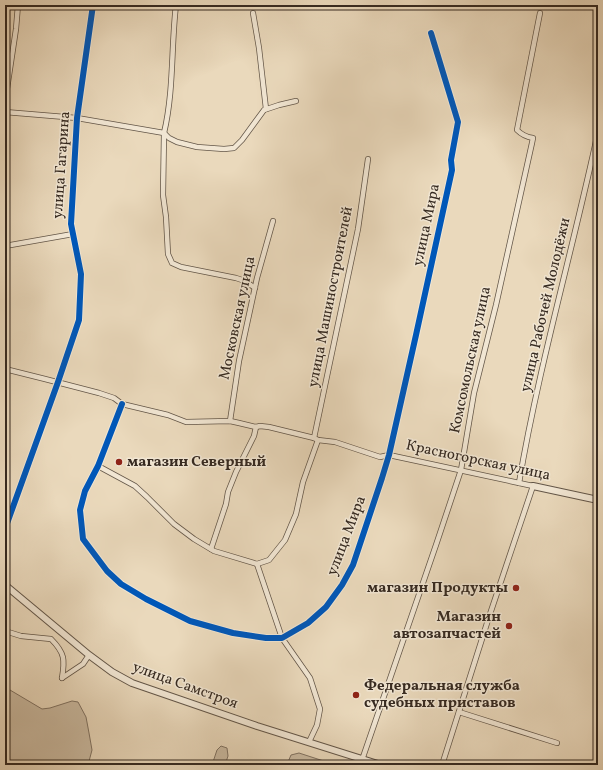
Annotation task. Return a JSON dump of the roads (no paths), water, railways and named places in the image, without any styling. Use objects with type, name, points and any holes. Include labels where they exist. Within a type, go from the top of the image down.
[{"type":"street","points":[[5,102],[16,30],[18,5]]},
{"type":"street","name":"улица Гагарина","points":[[5,529],[79,320],[81,274],[71,224],[77,118],[93,5]]},
{"type":"street","points":[[176,5],[170,99],[164,133],[163,195],[168,254],[172,263],[181,267],[236,278],[245,281],[255,288]]},
{"type":"street","points":[[253,13],[259,48],[266,109]]},
{"type":"street","name":"Комсомольская улица","points":[[362,760],[461,470],[474,393],[496,305],[533,138],[521,134],[517,130],[540,13]]},
{"type":"street","name":"улица Мира","points":[[282,638],[308,623],[326,607],[342,585],[353,566],[389,455],[452,170],[451,160],[458,122],[431,33]]},
{"type":"street","points":[[5,112],[77,118],[164,133],[169,138],[177,142],[197,147],[224,149],[234,148],[242,140],[264,110],[296,101]]},
{"type":"street","name":"улица Рабочей Молодёжи","points":[[519,483],[526,443],[553,322],[598,132]]},
{"type":"street","name":"улица Машиностроителей","points":[[257,564],[269,560],[285,540],[296,514],[303,482],[316,439],[358,228],[368,159]]},
{"type":"street","name":"Московская улица","points":[[230,421],[239,361],[255,288],[273,221]]},
{"type":"street","points":[[5,246],[73,234]]},
{"type":"street","name":"Красногорская улица","points":[[5,369],[99,393],[114,398],[122,404],[168,415],[186,422],[230,421],[256,427],[269,427],[316,439],[335,442],[380,457],[389,455],[598,500]]},
{"type":"street","points":[[122,404],[98,466],[85,491],[80,510],[83,539],[107,571],[121,584],[146,599],[190,621],[233,634],[266,638],[282,638]]},
{"type":"street","points":[[211,549],[226,504],[228,492],[254,436],[256,427]]},
{"type":"street","points":[[98,466],[135,486],[174,524],[194,539],[214,551],[257,564],[282,638],[310,678],[320,709],[317,725],[309,742]]},
{"type":"street","points":[[442,765],[492,607],[533,486]]},
{"type":"street","name":"улица Самстроя","points":[[5,585],[89,655],[112,672],[132,683],[257,726],[381,765]]},
{"type":"street","points":[[5,631],[21,636],[51,638],[58,646],[64,659],[62,678],[83,664],[89,655]]},
{"type":"street","points":[[459,712],[557,743]]},
{"type":"place","name":"магазин Северный","points":[[119,462]]},
{"type":"place","name":"магазин Продукты","points":[[516,588]]},
{"type":"place","name":"Магазин автозапчастей","points":[[509,626]]},
{"type":"place","name":"Федеральная служба судебных приставов","points":[[356,695]]}]
